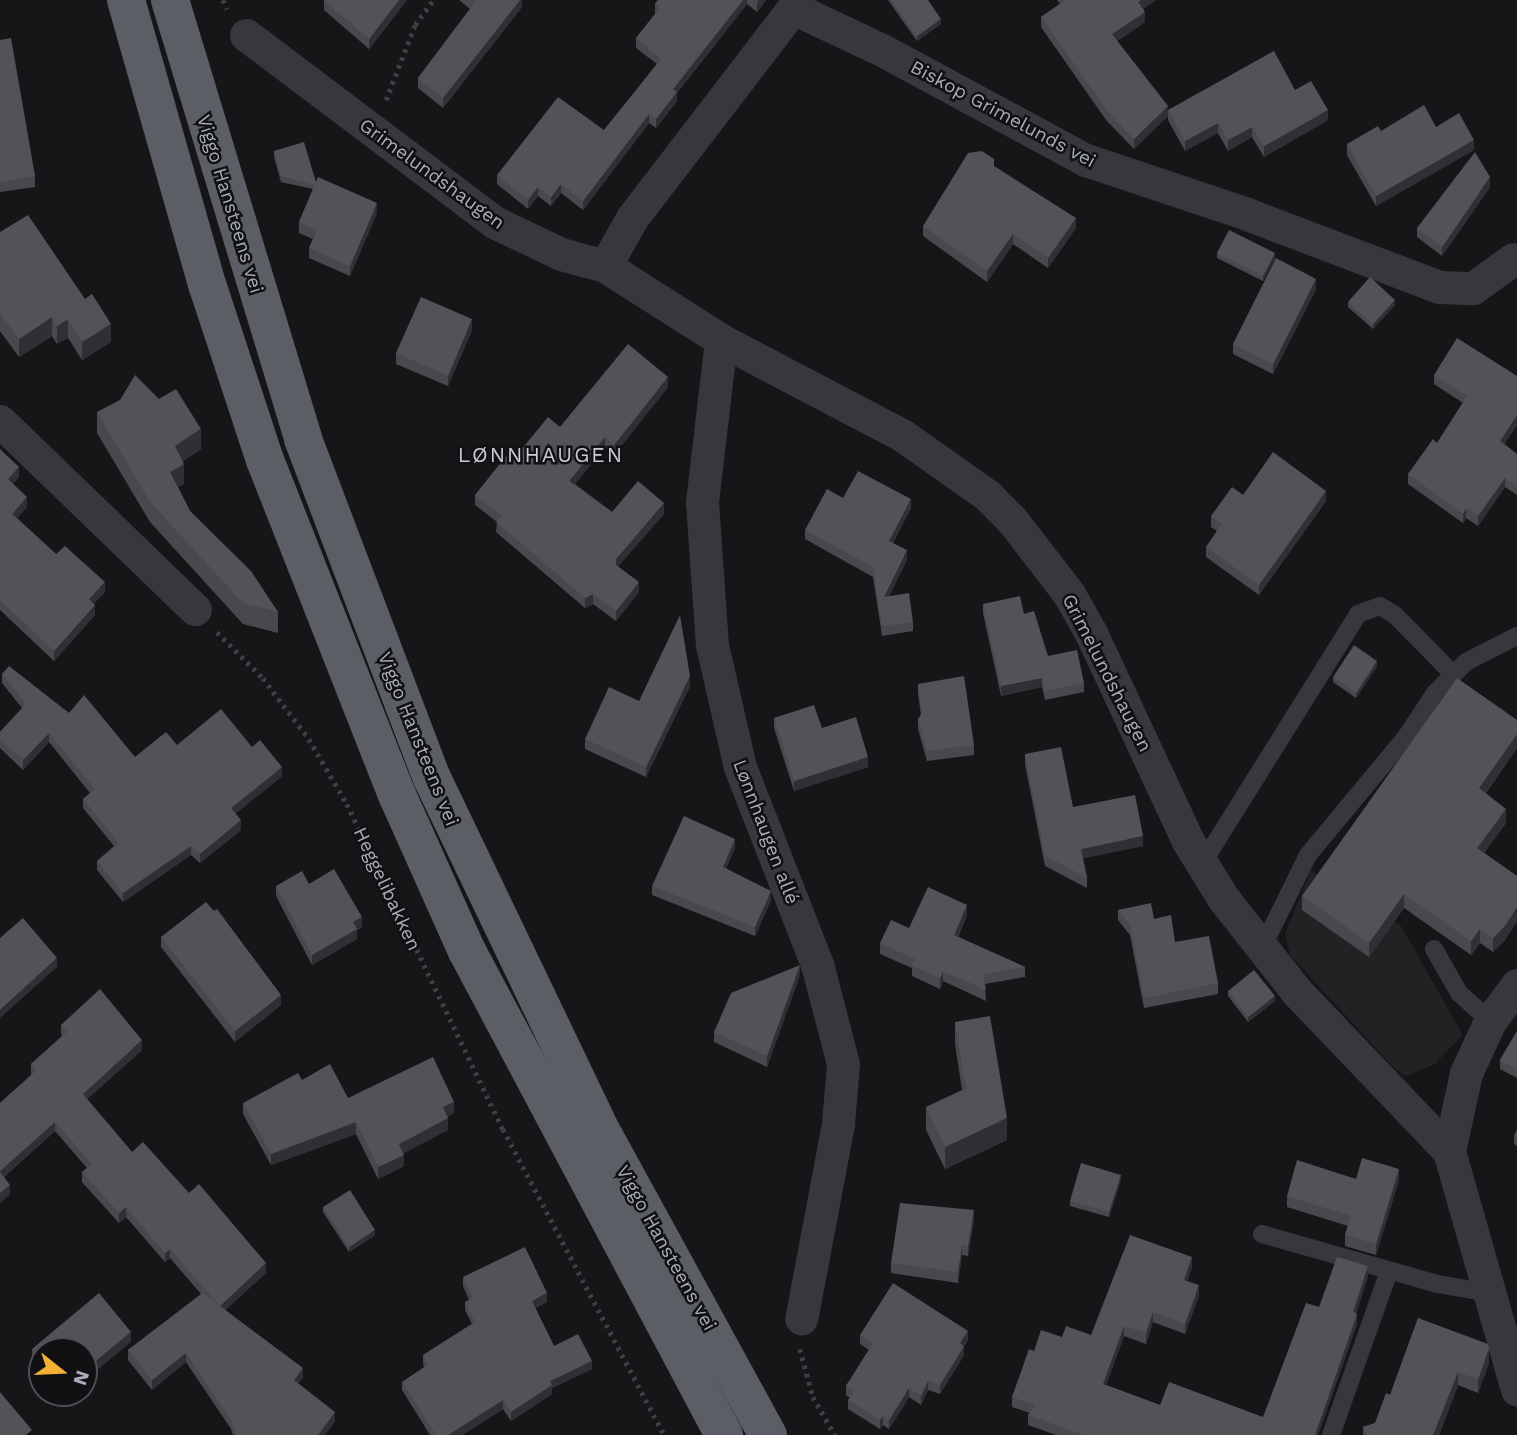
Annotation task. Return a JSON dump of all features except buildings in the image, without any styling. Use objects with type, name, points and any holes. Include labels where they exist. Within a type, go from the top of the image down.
[{"type":"highway","name":"Viggo Hansteens vei","points":[[126,0],[208,287],[261,448],[398,797],[473,963],[724,1435]]},
{"type":"highway","name":"Viggo Hansteens vei","points":[[170,0],[303,439],[432,778],[597,1123],[768,1435]]},
{"type":"street","name":"Biskop Grimelunds vei","points":[[605,265],[632,218],[793,8],[884,51],[1086,160],[1247,214],[1439,287],[1473,288],[1513,260]]},
{"type":"street","name":"Grimelundshaugen","points":[[246,35],[494,222],[561,254],[605,265],[721,340],[902,435],[987,495],[1012,520],[1061,583],[1091,633],[1202,864],[1257,944],[1297,992],[1449,1152],[1517,1390]]},
{"type":"street","name":"Lønnhaugen allé","points":[[721,340],[702,502],[704,589],[712,645],[740,767],[817,964],[843,1064],[838,1124],[801,1318]]},
{"type":"street","points":[[0,421],[195,609]]},
{"type":"street","points":[[1449,1152],[1456,1102],[1490,1021],[1517,985]]},
{"type":"lane","points":[[1202,864],[1358,614],[1380,606],[1395,615],[1452,673]]},
{"type":"lane","points":[[1257,944],[1269,934],[1308,855],[1452,673],[1517,636]]},
{"type":"lane","points":[[1434,948],[1459,993],[1490,1021]]},
{"type":"lane","points":[[1262,1234],[1389,1271],[1490,1293]]},
{"type":"lane","points":[[1331,1435],[1389,1271]]},
{"type":"path","points":[[373,132],[415,25],[433,0]]},
{"type":"path","name":"Heggelibakken","points":[[195,609],[262,678],[309,739],[347,804],[503,1129],[664,1435]]},
{"type":"path","points":[[801,1318],[799,1340],[805,1378],[835,1435]]},
{"type":"shaded area","points":[[1311,870],[1401,926],[1463,1035],[1435,1064],[1406,1076],[1395,1069],[1290,955],[1285,934]]},
{"type":"district","name":"LØNNHAUGEN","points":[[541,455]]}]
